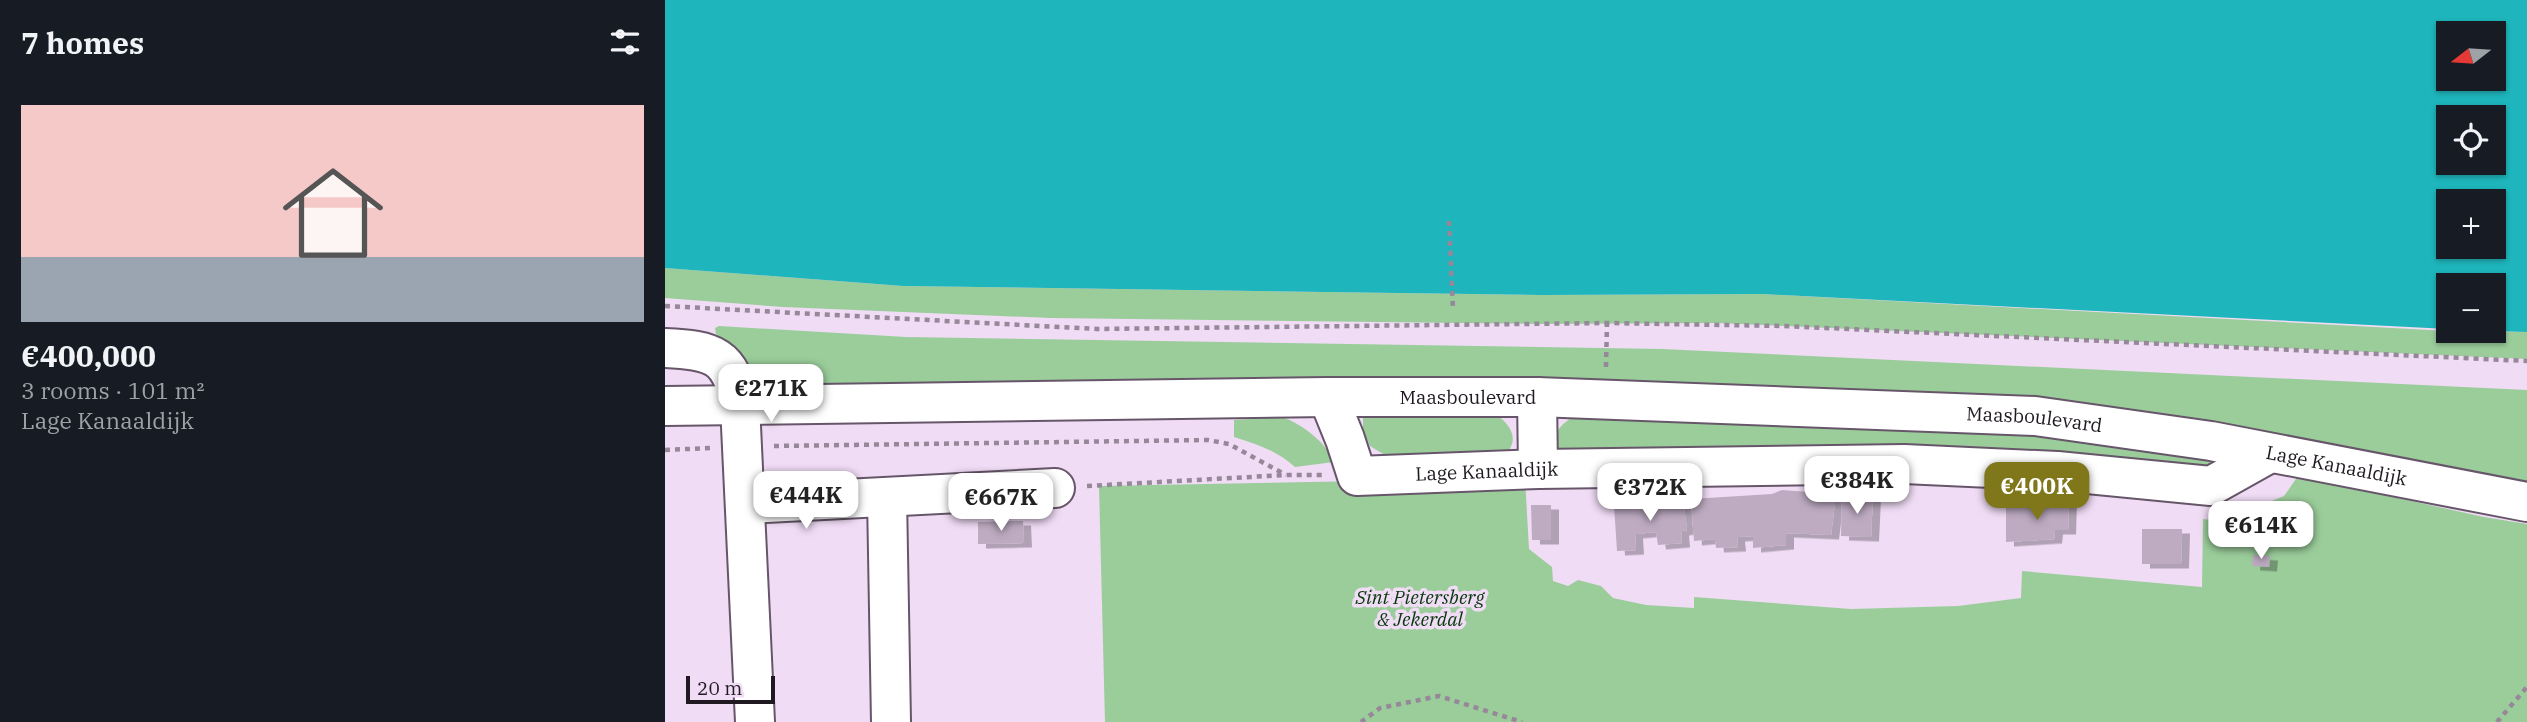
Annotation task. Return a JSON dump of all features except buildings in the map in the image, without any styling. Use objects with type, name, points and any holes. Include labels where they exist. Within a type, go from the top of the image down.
[{"type":"street","points":[[665,348],[694,349],[724,361],[736,379],[746,504],[755,722]]},
{"type":"street","name":"Maasboulevard","points":[[665,406],[1328,397],[1537,397],[2035,416],[2211,441],[2270,453]]},
{"type":"street","name":"Lage Kanaaldijk","points":[[1328,397],[1356,476],[1905,464],[2056,471],[2211,486],[2270,453],[2527,502]]},
{"type":"street","points":[[1537,397],[1538,470]]},
{"type":"street","points":[[746,504],[1055,488]]},
{"type":"street","points":[[887,497],[891,722]]},
{"type":"path","points":[[1449,221],[1453,309]]},
{"type":"path","points":[[665,306],[1097,329],[1607,323],[1784,326],[2527,361]]},
{"type":"path","points":[[1606,350],[1607,323]]},
{"type":"path","points":[[665,450],[742,446],[1208,440],[1229,444],[1286,475],[1055,488]]},
{"type":"path","points":[[2497,722],[2527,687]]},
{"type":"path","points":[[1361,722],[1380,708],[1439,696],[1522,722]]},
{"type":"green space","points":[[665,268],[903,286],[1542,295],[1762,294],[2436,330],[2436,343],[2506,343],[2506,332],[2527,332],[2527,359],[1716,323],[1539,324],[1051,318],[783,307],[665,298]]},
{"type":"green space","points":[[719,326],[906,337],[1662,349],[2527,390],[2527,486],[2243,433],[763,389],[744,357],[716,334],[715,328]]},
{"type":"green space","points":[[1493,412],[1510,429],[1513,440],[1508,452],[1390,458],[1370,446],[1363,431],[1363,413]]},
{"type":"green space","points":[[1583,413],[1972,427],[2207,456],[2212,467],[1549,456],[1559,429]]},
{"type":"green space","points":[[1282,417],[1312,435],[1334,462],[1295,467],[1266,449],[1234,437],[1234,420]]},
{"type":"green space","name":"Sint Pietersberg & Jekerdal","points":[[2298,476],[2527,524],[2527,722],[1105,722],[1099,486],[1525,478],[1529,549],[1552,567],[1553,581],[1568,586],[1578,580],[1601,586],[1613,598],[1646,605],[1694,608],[1694,597],[1851,609],[1958,606],[2021,598],[2022,571],[2202,587],[2203,519],[2246,524],[2247,511],[2284,496]]},
{"type":"water","points":[[665,0],[2527,0],[2527,332],[2506,331],[2506,273],[2436,273],[2436,328],[1762,294],[1542,295],[903,286],[665,268]]}]
